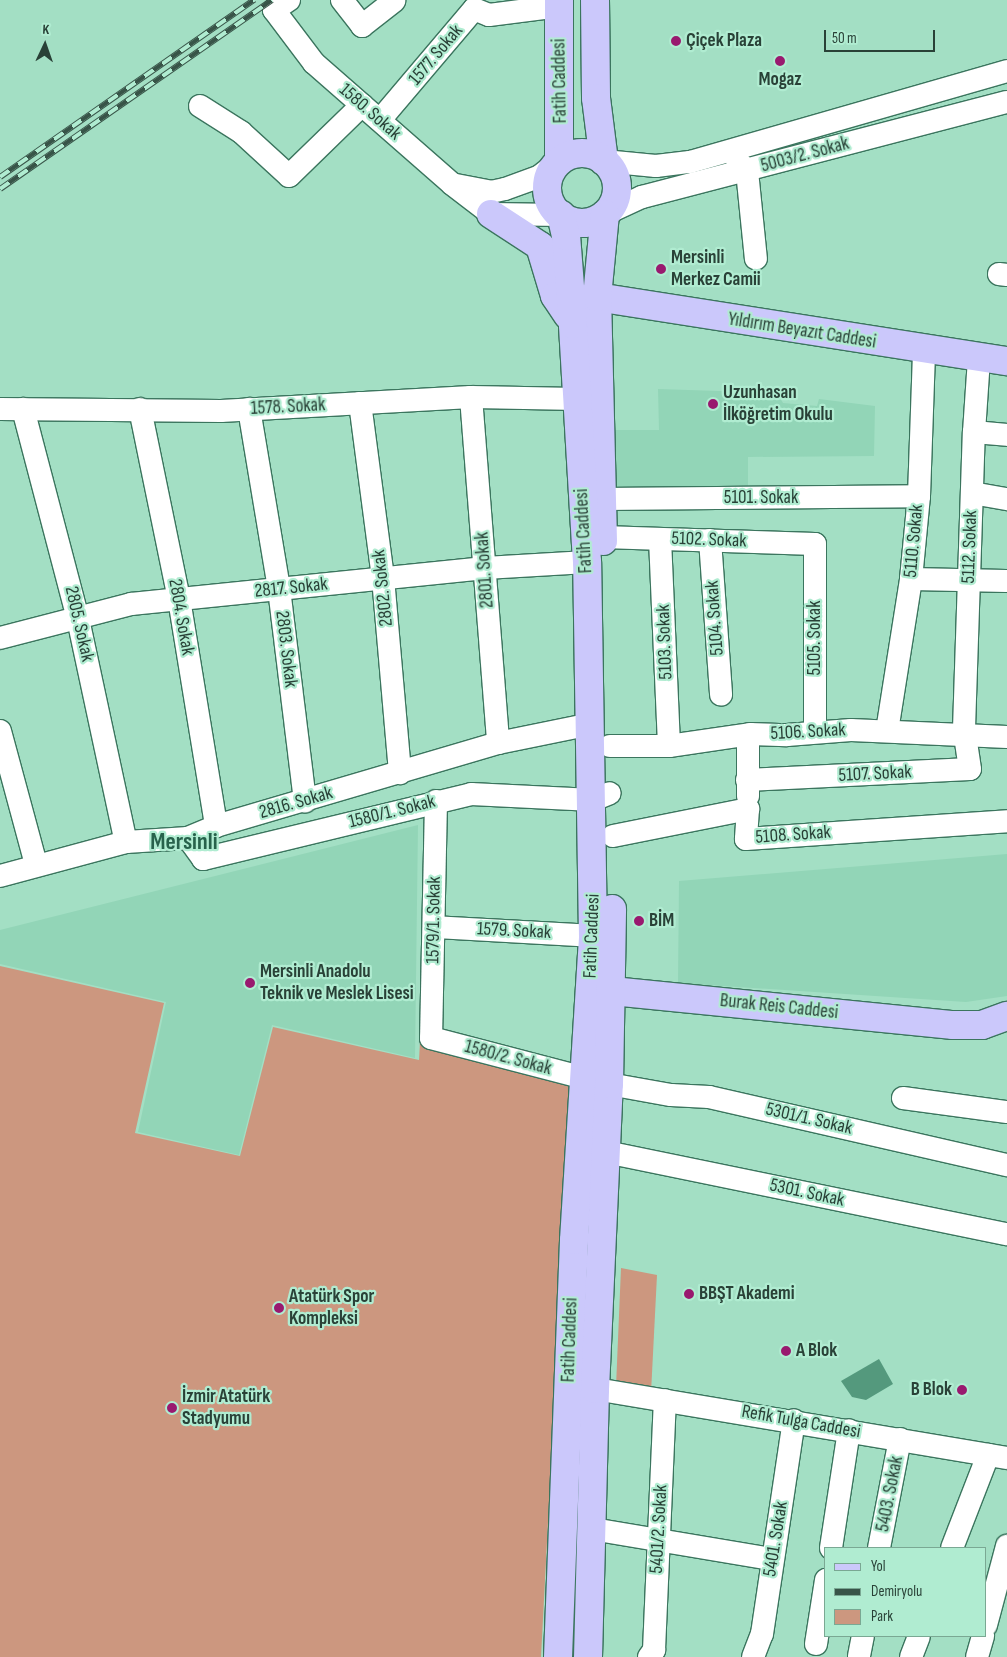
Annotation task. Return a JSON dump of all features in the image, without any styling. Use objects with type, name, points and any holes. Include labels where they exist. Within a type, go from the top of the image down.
[{"type":"main road","name":"Fatih Caddesi","points":[[595,0],[596,98],[604,161]]},
{"type":"main road","name":"Fatih Caddesi","points":[[559,3],[560,161]]},
{"type":"main road","points":[[582,153],[604,161],[613,173],[617,187],[616,197],[605,214],[583,223],[561,215],[554,208],[547,189],[548,178],[560,161],[582,153]]},
{"type":"main road","points":[[491,214],[540,246],[555,296],[574,324]]},
{"type":"main road","name":"Fatih Caddesi","points":[[558,1657],[574,1240],[597,1081],[594,936],[602,796],[610,746],[602,537],[597,297],[605,214]]},
{"type":"main road","name":"Fatih Caddesi","points":[[561,215],[566,236],[574,324],[587,562],[591,724],[602,796]]},
{"type":"main road","name":"Yıldırım Beyazıt Caddesi","points":[[597,297],[1007,362]]},
{"type":"main road","points":[[594,1656],[592,1529],[595,1388],[606,1152],[597,1081],[612,991],[613,836],[602,796]]},
{"type":"main road","points":[[594,936],[598,976],[612,991]]},
{"type":"main road","name":"Burak Reis Caddesi","points":[[612,991],[953,1025],[982,1025],[1007,1016]]},
{"type":"street","name":"1580. Sokak","points":[[289,0],[274,10],[314,63],[452,184],[491,214]]},
{"type":"street","points":[[342,0],[362,26],[394,1]]},
{"type":"street","name":"1577. Sokak","points":[[380,120],[472,5],[489,15],[559,3]]},
{"type":"street","name":"5003/2. Sokak","points":[[604,161],[656,166],[729,152],[1007,70]]},
{"type":"street","name":"5003/2. Sokak","points":[[605,214],[642,196],[747,171],[1007,102]]},
{"type":"street","points":[[200,106],[241,132],[289,176],[362,105]]},
{"type":"street","points":[[729,152],[747,171],[756,259]]},
{"type":"street","points":[[452,184],[491,192],[540,176],[560,161]]},
{"type":"street","points":[[491,214],[561,215]]},
{"type":"street","name":"5110. Sokak","points":[[887,731],[911,579],[919,496],[924,350]]},
{"type":"street","name":"5112. Sokak","points":[[966,735],[974,432],[979,358]]},
{"type":"street","name":"1578. Sokak","points":[[0,409],[249,409],[471,398],[577,399]]},
{"type":"street","name":"2801. Sokak","points":[[471,398],[498,743]]},
{"type":"street","name":"2802. Sokak","points":[[360,403],[383,578],[400,773]]},
{"type":"street","name":"2805. Sokak","points":[[23,409],[78,619],[126,842]]},
{"type":"street","name":"2803. Sokak","points":[[249,409],[279,589],[305,801]]},
{"type":"street","name":"2804. Sokak","points":[[140,410],[179,599],[216,826]]},
{"type":"street","points":[[974,432],[1007,435]]},
{"type":"street","points":[[972,493],[1007,499]]},
{"type":"street","name":"5101. Sokak","points":[[602,499],[919,496]]},
{"type":"street","name":"5102. Sokak","points":[[602,537],[815,544]]},
{"type":"street","name":"5103. Sokak","points":[[660,539],[669,746]]},
{"type":"street","name":"5104. Sokak","points":[[710,540],[721,695]]},
{"type":"street","name":"5105. Sokak","points":[[815,544],[815,732]]},
{"type":"street","name":"2817. Sokak","points":[[0,638],[130,604],[485,568],[587,562]]},
{"type":"street","points":[[911,579],[1007,581]]},
{"type":"street","name":"2816. Sokak","points":[[0,876],[36,864],[126,842],[188,838],[216,826],[498,743],[591,724]]},
{"type":"street","points":[[0,731],[36,864]]},
{"type":"street","name":"5106. Sokak","points":[[610,746],[669,746],[748,736],[815,732],[887,731],[1007,737]]},
{"type":"street","name":"5107. Sokak","points":[[747,780],[970,769],[966,735]]},
{"type":"street","points":[[748,736],[748,809]]},
{"type":"street","name":"1580/1. Sokak","points":[[188,838],[203,859],[471,794],[602,796]]},
{"type":"street","name":"1579/1. Sokak","points":[[431,1038],[436,801]]},
{"type":"street","name":"5108. Sokak","points":[[613,836],[748,809],[746,839],[1007,821]]},
{"type":"street","name":"1579. Sokak","points":[[434,927],[594,936]]},
{"type":"street","name":"1580/2. Sokak","points":[[431,1038],[597,1081]]},
{"type":"street","name":"5301/1. Sokak","points":[[597,1081],[726,1100],[1007,1165]]},
{"type":"street","points":[[903,1098],[1007,1112]]},
{"type":"street","name":"5301. Sokak","points":[[606,1152],[1007,1234]]},
{"type":"street","name":"Refik Tulga Caddesi","points":[[595,1388],[794,1420],[997,1456]]},
{"type":"street","name":"5401/2. Sokak","points":[[650,1657],[654,1650],[665,1400]]},
{"type":"street","name":"5401. Sokak","points":[[753,1657],[762,1634],[794,1420]]},
{"type":"street","points":[[831,1547],[849,1430]]},
{"type":"street","name":"5403. Sokak","points":[[879,1547],[900,1439]]},
{"type":"street","points":[[952,1547],[997,1456]]},
{"type":"street","points":[[592,1529],[772,1559]]},
{"type":"street","points":[[987,1621],[1007,1546]]},
{"type":"street","points":[[816,1644],[824,1593]]},
{"type":"street","points":[[912,1657],[920,1637]]},
{"type":"street","points":[[977,1657],[983,1637]]},
{"type":"shaded area","points":[[658,389],[777,393],[783,403],[817,406],[819,399],[875,406],[874,456],[748,457],[748,496],[608,495],[606,430],[659,430]]},
{"type":"shaded area","name":"Mersinli Anadolu Teknik ve Meslek Lisesi","points":[[418,825],[415,1058],[272,1025],[239,1155],[138,1132],[166,1002],[0,964],[0,930]]},
{"type":"shaded area","points":[[1007,854],[1007,996],[966,1002],[678,983],[679,881]]},
{"type":"shaded area","points":[[879,1359],[893,1384],[866,1400],[852,1397],[841,1381]]},
{"type":"green space","name":"Atatürk Spor Kompleksi","points":[[0,966],[164,1003],[135,1133],[240,1156],[273,1027],[419,1060],[420,1041],[571,1081],[541,1657],[0,1657]]},
{"type":"green space","points":[[621,1268],[657,1275],[651,1393],[616,1387]]},
{"type":"railway","points":[[0,177],[254,0]]},
{"type":"railway","points":[[0,189],[272,0]]},
{"type":"place","name":"Çiçek Plaza","points":[[676,41]]},
{"type":"place","name":"Mogaz","points":[[780,61]]},
{"type":"place","name":"Mersinli Merkez Camii","points":[[661,269]]},
{"type":"place","name":"Uzunhasan İlköğretim Okulu","points":[[713,404]]},
{"type":"place","name":"BİM","points":[[639,921]]},
{"type":"place","name":"Mersinli Anadolu Teknik ve Meslek Lisesi","points":[[250,983]]},
{"type":"place","name":"BBŞT Akademi","points":[[689,1294]]},
{"type":"place","name":"Atatürk Spor Kompleksi","points":[[279,1308]]},
{"type":"place","name":"A Blok","points":[[786,1351]]},
{"type":"place","name":"B Blok","points":[[962,1390]]},
{"type":"place","name":"İzmir Atatürk Stadyumu","points":[[172,1408]]},
{"type":"district","name":"Mersinli","points":[[184,842]]}]
